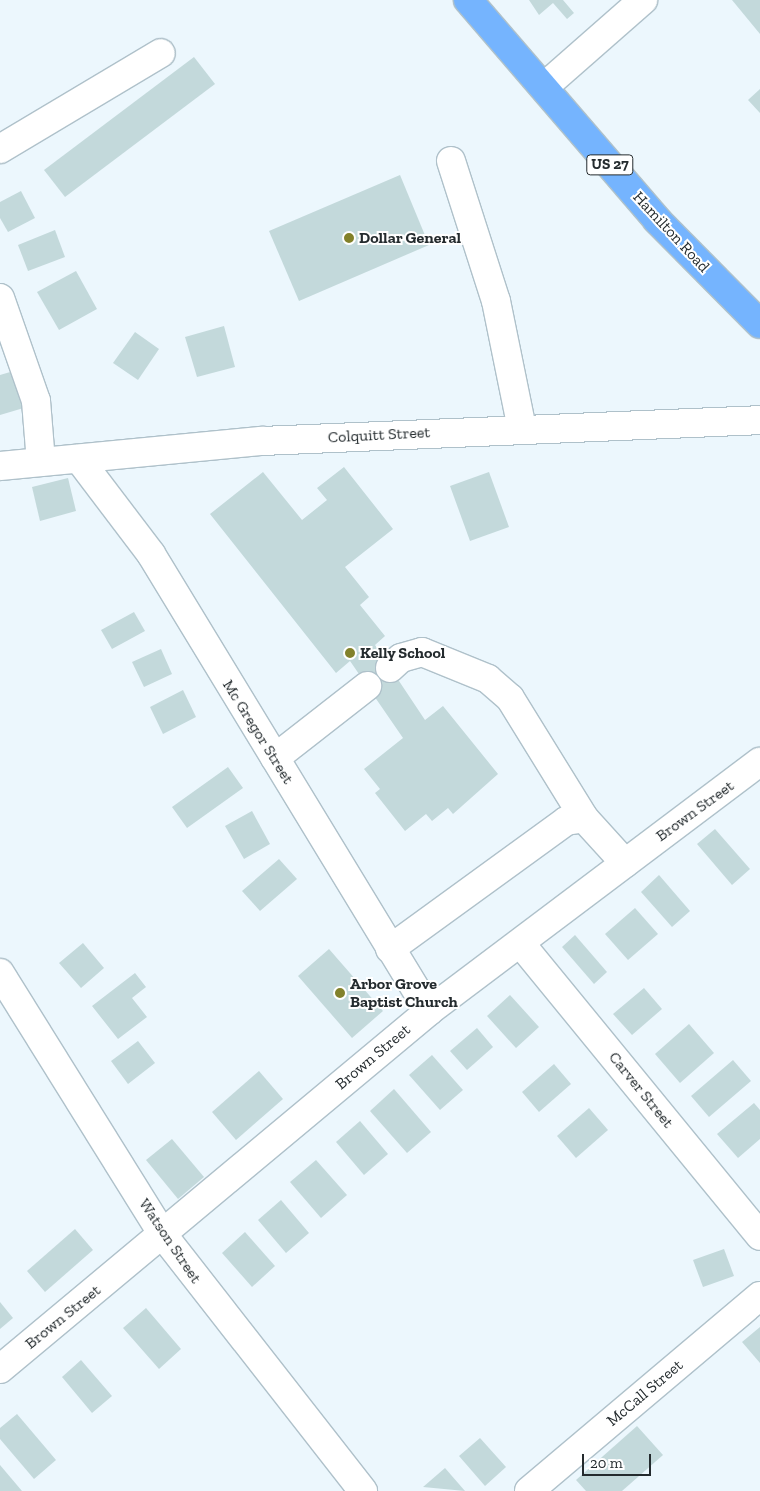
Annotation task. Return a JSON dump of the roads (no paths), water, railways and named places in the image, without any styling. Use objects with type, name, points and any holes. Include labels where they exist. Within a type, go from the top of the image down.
[{"type":"highway","name":"Hamilton Road","points":[[468,0],[657,220],[760,324]]},
{"type":"street","points":[[544,87],[644,0]]},
{"type":"street","points":[[0,149],[161,53]]},
{"type":"street","points":[[452,161],[496,301],[522,428]]},
{"type":"street","points":[[0,298],[36,401],[42,462]]},
{"type":"street","name":"Colquitt Street","points":[[0,466],[262,441],[522,428],[760,420]]},
{"type":"street","name":"Mc Gregor Street","points":[[79,459],[151,554],[429,1011]]},
{"type":"street","points":[[390,668],[401,658],[422,652],[488,679],[510,698],[584,818],[625,863]]},
{"type":"street","points":[[275,758],[367,686]]},
{"type":"street","name":"Brown Street","points":[[0,1369],[163,1235],[429,1011],[522,944],[625,863],[760,762]]},
{"type":"street","points":[[390,949],[566,821],[584,818]]},
{"type":"street","name":"Carver Street","points":[[522,944],[760,1236]]},
{"type":"street","name":"Watson Street","points":[[0,973],[163,1235],[364,1491]]},
{"type":"street","name":"McCall Street","points":[[531,1490],[760,1296]]},
{"type":"place","name":"Dollar General","points":[[349,238]]},
{"type":"place","name":"Kelly School","points":[[350,653]]},
{"type":"place","name":"Arbor Grove Baptist Church","points":[[340,993]]}]
